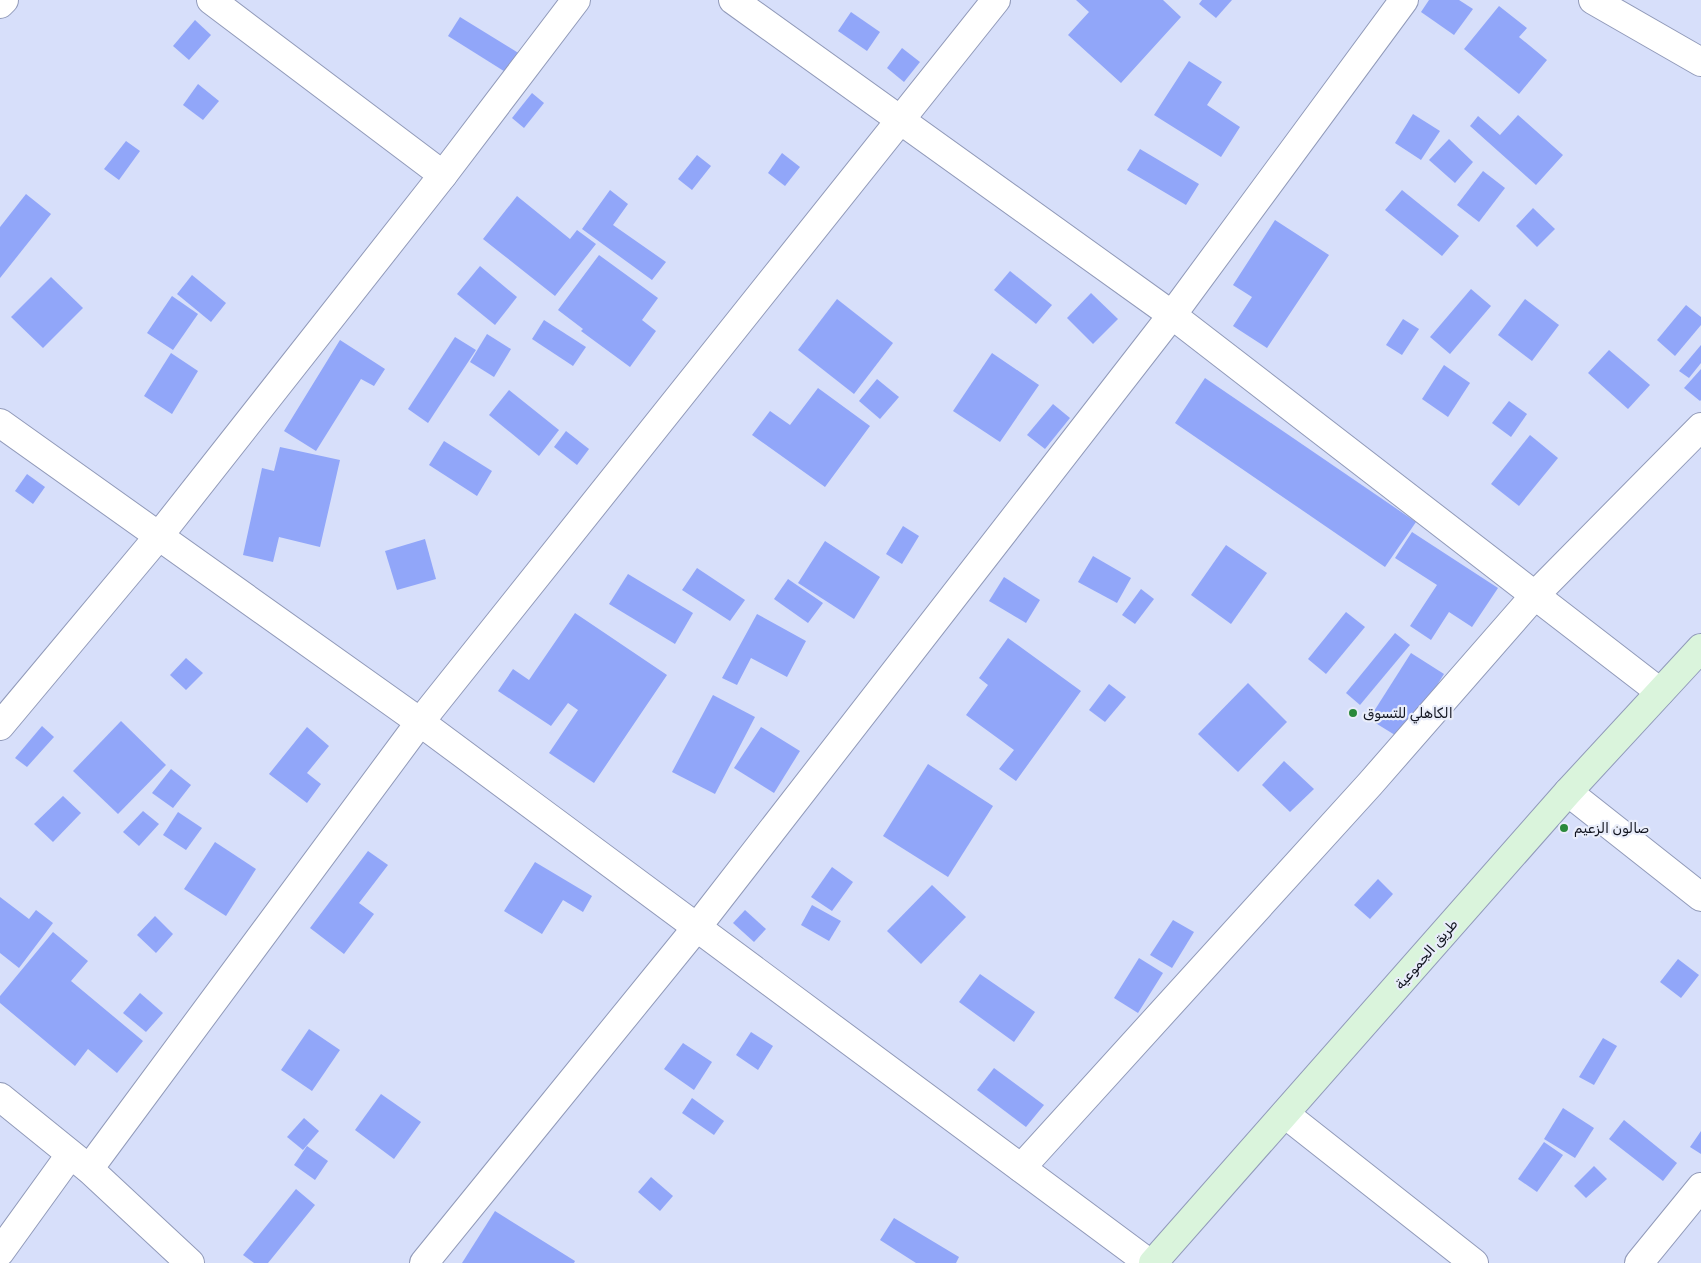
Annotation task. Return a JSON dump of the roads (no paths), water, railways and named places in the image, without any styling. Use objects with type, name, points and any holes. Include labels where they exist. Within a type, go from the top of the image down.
[{"type":"main road","name":"طريق الجموعية","points":[[1151,1263],[1285,1114],[1568,792],[1701,648]]},
{"type":"street","points":[[0,4],[4,0]]},
{"type":"street","points":[[211,0],[443,175]]},
{"type":"street","points":[[0,726],[158,537],[443,175],[576,0]]},
{"type":"street","points":[[733,0],[1172,314],[1536,594],[1660,692]]},
{"type":"street","points":[[0,1252],[79,1162],[420,722],[996,0]]},
{"type":"street","points":[[424,1263],[697,927],[1172,314],[1404,0]]},
{"type":"street","points":[[1593,0],[1701,62]]},
{"type":"street","points":[[0,422],[158,537],[420,722],[1151,1263]]},
{"type":"street","points":[[1021,1168],[1370,784],[1536,594],[1701,427]]},
{"type":"street","points":[[1568,792],[1701,897]]},
{"type":"street","points":[[0,1097],[79,1162],[190,1263]]},
{"type":"street","points":[[1285,1114],[1474,1263]]},
{"type":"street","points":[[1639,1263],[1701,1187]]},
{"type":"place","name":"الكاهلي للتسوق","points":[[1353,713]]},
{"type":"place","name":"صالون الزعيم","points":[[1564,828]]}]
